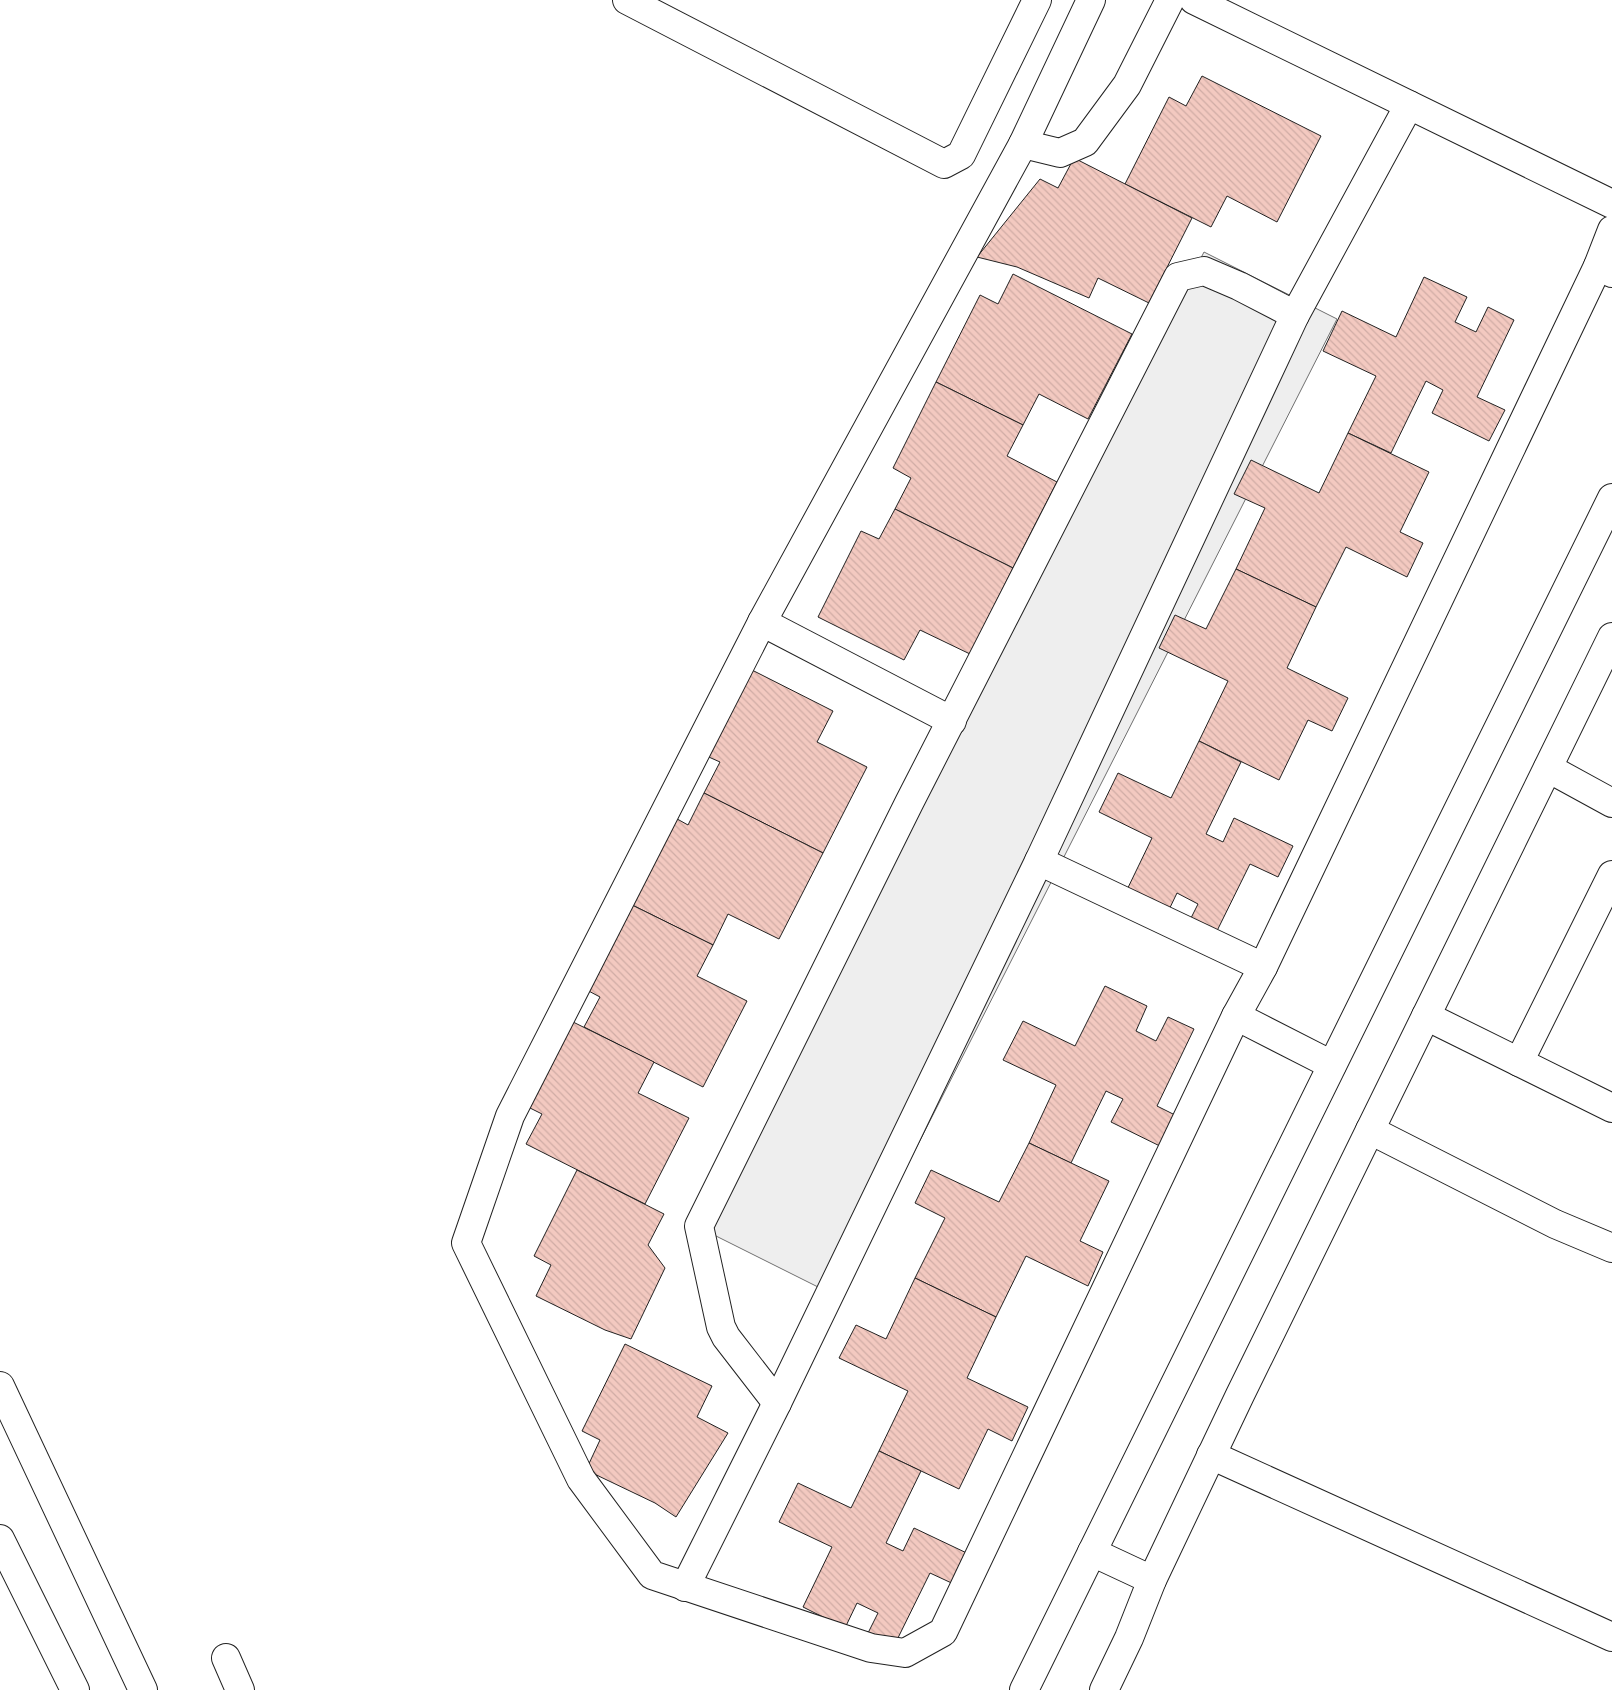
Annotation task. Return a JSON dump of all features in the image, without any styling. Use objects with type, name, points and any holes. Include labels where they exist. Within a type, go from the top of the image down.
[{"type":"street","points":[[627,0],[944,164],[961,155],[1037,0]]},
{"type":"street","points":[[1091,0],[1022,144],[762,622],[510,1116],[466,1243],[581,1479],[652,1575],[871,1648],[905,1653],[942,1632],[1236,1016],[1263,967],[1605,270],[1612,230]]},
{"type":"street","points":[[1022,144],[1060,154],[1085,142],[1127,85],[1170,0]]},
{"type":"street","points":[[1194,0],[1612,204]]},
{"type":"street","points":[[686,1587],[1039,861],[1295,315],[1409,105]]},
{"type":"street","points":[[777,1403],[726,1337],[721,1327],[698,1226],[909,803],[1178,277],[1204,271],[1239,286],[1295,315]]},
{"type":"street","points":[[1024,1690],[1612,498]]},
{"type":"street","points":[[762,622],[952,721]]},
{"type":"street","points":[[1104,1690],[1129,1638],[1152,1580],[1211,1455],[1612,637]]},
{"type":"street","points":[[1548,768],[1612,804]]},
{"type":"street","points":[[1039,861],[1263,967]]},
{"type":"street","points":[[1519,1062],[1612,875]]},
{"type":"street","points":[[1236,1016],[1332,1065]]},
{"type":"street","points":[[1426,1016],[1612,1108]]},
{"type":"street","points":[[1370,1130],[1555,1224],[1612,1248]]},
{"type":"street","points":[[0,1386],[144,1690]]},
{"type":"street","points":[[1211,1455],[1612,1637]]},
{"type":"street","points":[[0,1539],[75,1690]]},
{"type":"street","points":[[1092,1552],[1152,1580]]},
{"type":"street","points":[[226,1658],[240,1690]]},
{"type":"shaded area","points":[[1204,252],[1337,319],[840,1298],[706,1231]]},
{"type":"building","points":[[1202,76],[1321,136],[1277,222],[1227,196],[1211,227],[1125,184],[1169,97],[1186,106]]},
{"type":"building","points":[[1074,158],[1192,218],[1149,303],[1098,278],[1089,298],[1017,267],[977,257],[1040,179],[1058,188]]},
{"type":"building","points":[[1013,274],[1132,334],[1088,419],[1039,394],[1023,425],[936,382],[980,295],[998,304]]},
{"type":"building","points":[[1424,277],[1467,297],[1455,322],[1476,332],[1488,307],[1514,320],[1477,397],[1505,410],[1489,441],[1432,413],[1443,390],[1426,381],[1391,453],[1348,433],[1376,376],[1323,351],[1342,311],[1396,337]]},
{"type":"building","points":[[936,382],[1023,425],[1007,456],[1057,482],[1013,568],[895,509],[911,478],[893,468]]},
{"type":"building","points":[[1348,433],[1429,472],[1400,532],[1423,543],[1407,577],[1346,547],[1316,607],[1236,569],[1265,508],[1234,494],[1251,460],[1319,493]]},
{"type":"building","points":[[895,509],[1013,568],[970,654],[920,630],[904,660],[818,617],[861,531],[879,539]]},
{"type":"building","points":[[1236,569],[1316,607],[1287,668],[1348,698],[1332,731],[1308,720],[1279,780],[1199,741],[1228,681],[1159,648],[1175,615],[1206,629]]},
{"type":"building","points":[[746,667],[833,711],[817,742],[867,767],[823,853],[704,793],[720,762],[702,754]]},
{"type":"building","points":[[1199,741],[1241,762],[1206,834],[1223,842],[1234,818],[1293,846],[1278,877],[1250,864],[1212,941],[1186,928],[1198,904],[1177,893],[1165,918],[1123,898],[1152,838],[1099,812],[1118,773],[1171,798]]},
{"type":"building","points":[[704,793],[823,853],[779,939],[728,914],[713,945],[626,902],[670,815],[688,825]]},
{"type":"building","points":[[626,902],[713,945],[697,976],[747,1001],[703,1087],[584,1027],[600,997],[583,988]]},
{"type":"building","points":[[1105,986],[1147,1006],[1136,1031],[1156,1041],[1168,1017],[1194,1029],[1157,1106],[1185,1120],[1170,1151],[1111,1122],[1123,1099],[1106,1091],[1071,1163],[1029,1143],[1056,1085],[1003,1060],[1023,1021],[1075,1046]]},
{"type":"building","points":[[567,1019],[654,1062],[638,1093],[689,1118],[645,1204],[526,1144],[542,1114],[524,1105]]},
{"type":"building","points":[[1029,1143],[1109,1181],[1080,1241],[1103,1252],[1088,1286],[1026,1256],[996,1317],[915,1278],[945,1218],[915,1203],[931,1170],[999,1202]]},
{"type":"building","points":[[577,1170],[664,1214],[648,1245],[665,1268],[631,1339],[605,1330],[536,1296],[551,1265],[534,1256]]},
{"type":"building","points":[[915,1278],[996,1317],[967,1378],[1028,1407],[1012,1441],[988,1429],[959,1489],[879,1451],[908,1391],[839,1358],[856,1325],[886,1339]]},
{"type":"building","points":[[625,1344],[712,1386],[697,1417],[728,1433],[676,1517],[655,1503],[586,1470],[600,1440],[582,1431]]},
{"type":"building","points":[[879,1451],[921,1471],[886,1543],[903,1551],[914,1528],[973,1556],[958,1586],[930,1573],[892,1650],[866,1637],[878,1613],[857,1603],[845,1628],[803,1607],[832,1547],[779,1522],[798,1483],[851,1508]]}]
